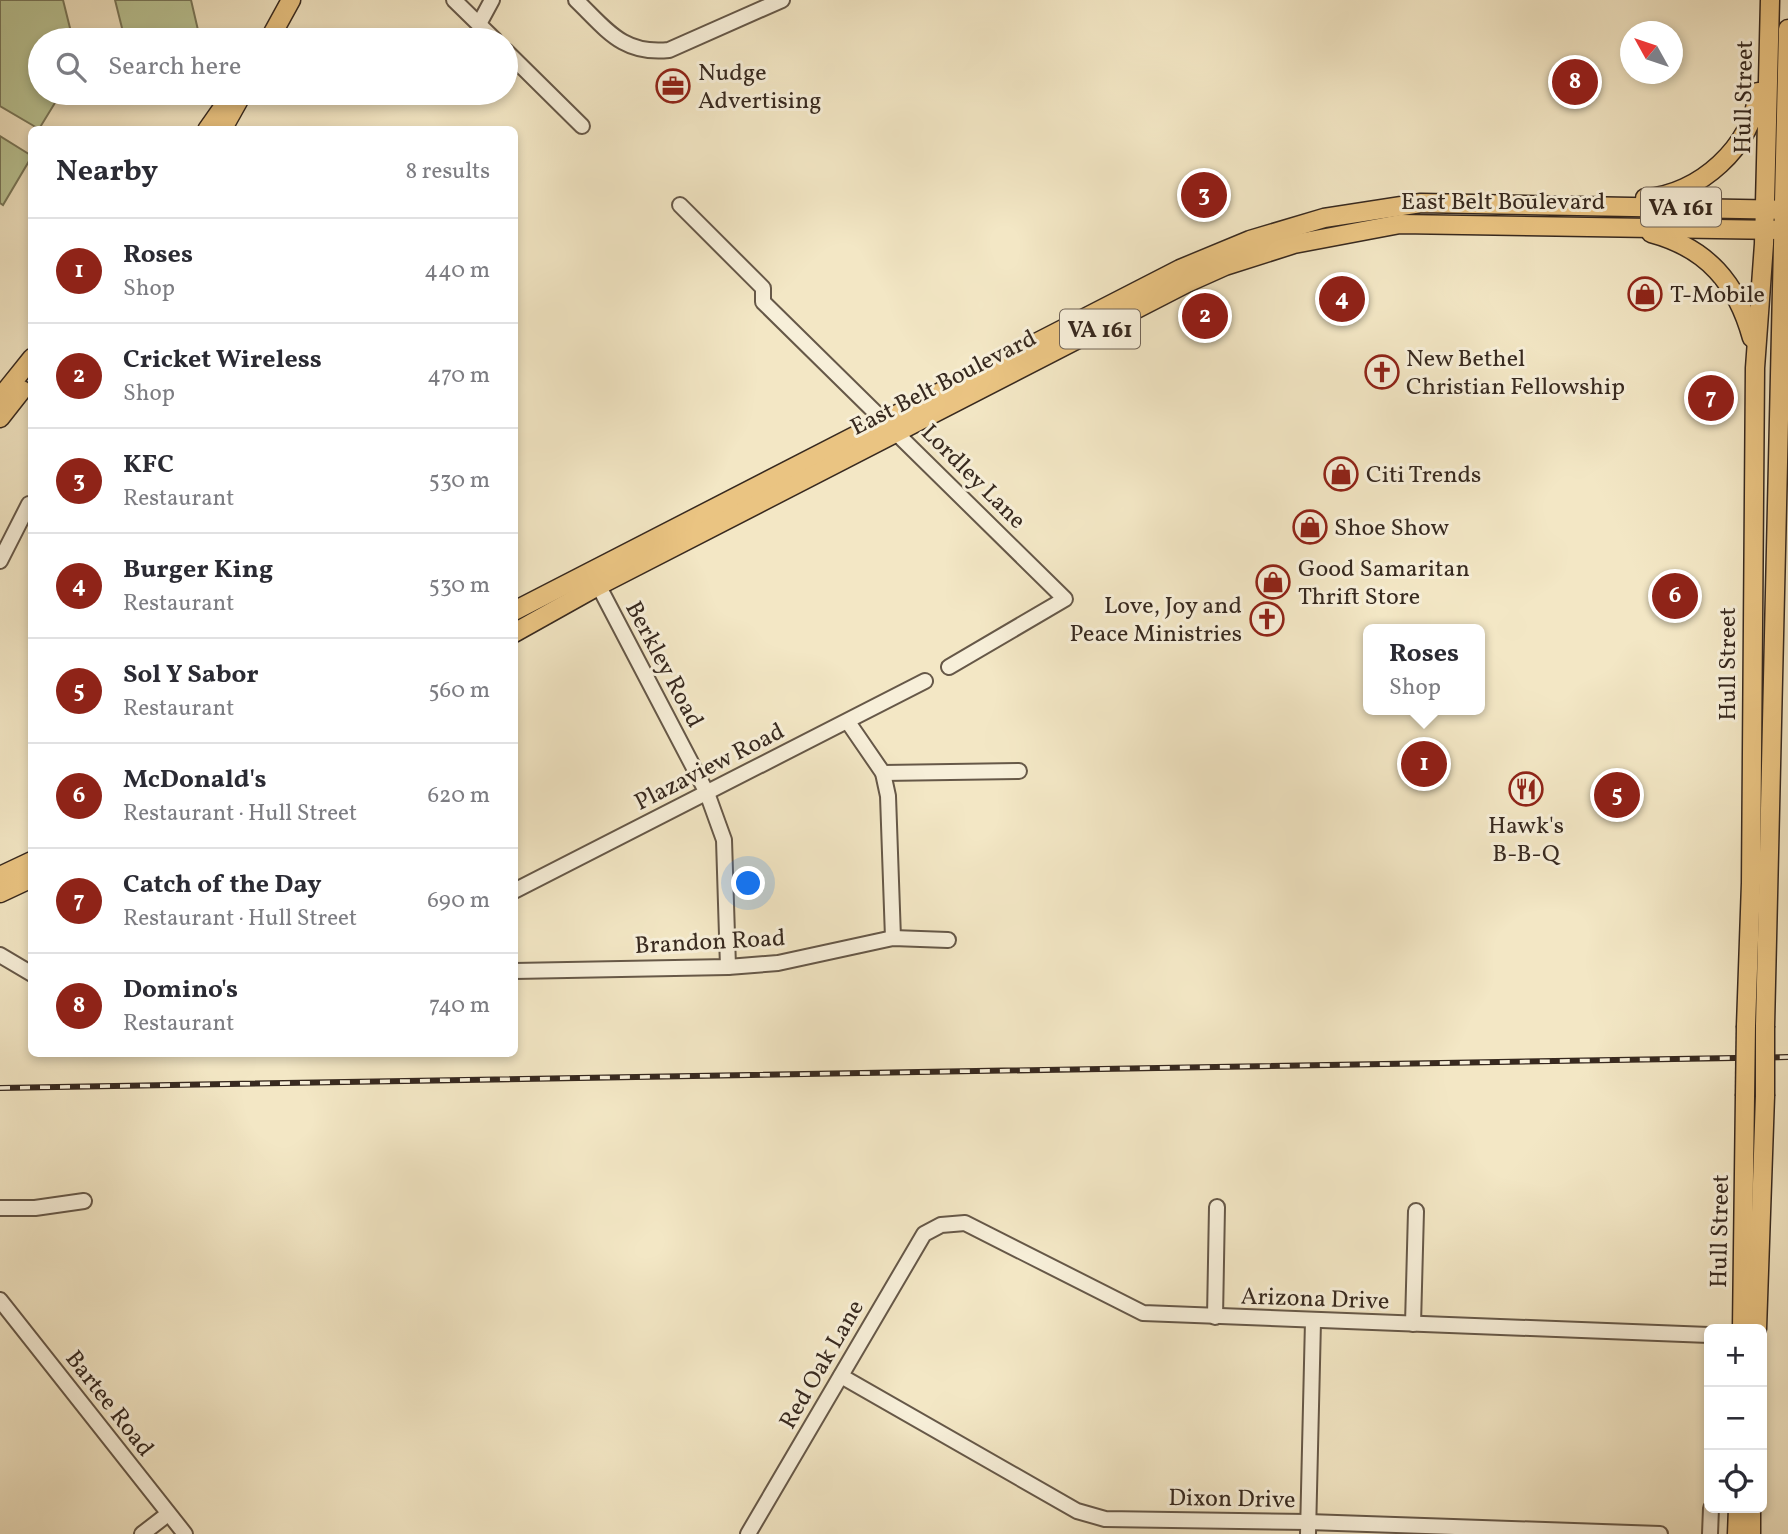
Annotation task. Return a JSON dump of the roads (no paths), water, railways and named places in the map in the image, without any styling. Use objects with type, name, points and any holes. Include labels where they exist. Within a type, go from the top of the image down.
[{"type":"main road","points":[[275,28],[290,0]]},
{"type":"main road","name":"Hull Street","points":[[1742,1324],[1746,1026],[1751,883],[1751,546],[1770,0]]},
{"type":"main road","points":[[1781,0],[1788,55]]},
{"type":"main road","name":"Hull Street","points":[[1757,1324],[1776,577],[1782,525],[1788,29]]},
{"type":"main road","points":[[1598,205],[1680,190],[1721,161],[1752,122],[1768,47]]},
{"type":"main road","points":[[210,126],[225,105]]},
{"type":"main road","points":[[224,126],[236,105]]},
{"type":"main road","name":"East Belt Boulevard","points":[[518,630],[594,578],[882,420],[1180,269],[1274,232],[1324,218],[1421,202],[1786,210]]},
{"type":"main road","name":"East Belt Boulevard","points":[[518,609],[594,578],[897,432],[1225,266],[1294,244],[1359,230],[1412,223],[1786,230]]},
{"type":"main road","points":[[1628,226],[1685,245],[1713,267],[1742,304],[1756,352]]},
{"type":"main road","points":[[1784,374],[1788,341]]},
{"type":"main road","points":[[0,398],[28,363]]},
{"type":"main road","points":[[0,418],[28,383]]},
{"type":"main road","points":[[1753,492],[1767,518],[1782,525]]},
{"type":"main road","points":[[1751,546],[1766,559],[1776,577]]},
{"type":"main road","points":[[0,876],[28,862]]},
{"type":"main road","points":[[0,892],[28,880]]},
{"type":"main road","points":[[1737,1534],[1738,1513]]},
{"type":"main road","points":[[1751,1513],[1751,1534]]},
{"type":"street","points":[[454,0],[483,28]]},
{"type":"street","points":[[479,24],[492,0]]},
{"type":"street","points":[[576,0],[624,44],[651,52],[669,50],[782,0]]},
{"type":"street","points":[[518,63],[582,126]]},
{"type":"street","name":"Lordley Lane","points":[[680,205],[762,288],[763,302],[1065,599],[949,667]]},
{"type":"street","points":[[0,561],[28,506]]},
{"type":"street","name":"Berkley Road","points":[[594,578],[707,793],[724,840],[728,967]]},
{"type":"street","name":"Plazaview Road","points":[[518,889],[925,681]]},
{"type":"street","points":[[848,722],[883,774],[891,817],[893,938]]},
{"type":"street","points":[[883,774],[1019,771]]},
{"type":"street","name":"Brandon Road","points":[[518,971],[728,967],[778,963],[893,938],[948,940]]},
{"type":"street","points":[[0,955],[28,972]]},
{"type":"street","points":[[0,1208],[35,1208],[84,1201]]},
{"type":"street","points":[[1215,1317],[1217,1207]]},
{"type":"street","points":[[1413,1324],[1416,1212]]},
{"type":"street","name":"Arizona Drive","points":[[941,1225],[965,1223],[1143,1313],[1704,1335]]},
{"type":"street","name":"Red Oak Lane","points":[[748,1534],[924,1234],[941,1225]]},
{"type":"street","name":"Bartee Road","points":[[0,1300],[184,1534]]},
{"type":"street","points":[[1308,1528],[1313,1321]]},
{"type":"street","name":"Dixon Drive","points":[[841,1376],[1077,1511],[1091,1516],[1308,1528],[1660,1534]]},
{"type":"street","points":[[1710,1534],[1711,1513]]},
{"type":"street","points":[[142,1534],[168,1514]]},
{"type":"railway","points":[[0,1088],[1788,1057]]},
{"type":"place","name":"Domino's","points":[[1575,82]]},
{"type":"place","name":"Nudge Advertising","points":[[673,86]]},
{"type":"place","name":"KFC","points":[[1204,195]]},
{"type":"place","name":"T-Mobile","points":[[1645,294]]},
{"type":"place","name":"Burger King","points":[[1342,299]]},
{"type":"place","name":"Cricket Wireless","points":[[1205,316]]},
{"type":"place","name":"New Bethel Christian Fellowship","points":[[1382,372]]},
{"type":"place","name":"Catch of the Day","points":[[1711,398]]},
{"type":"place","name":"Citi Trends","points":[[1341,474]]},
{"type":"place","name":"Shoe Show","points":[[1310,527]]},
{"type":"place","name":"Good Samaritan Thrift Store","points":[[1273,582]]},
{"type":"place","name":"McDonald's","points":[[1675,596]]},
{"type":"place","name":"Love, Joy and Peace Ministries","points":[[1267,619]]},
{"type":"place","name":"Roses","points":[[1424,764]]},
{"type":"place","name":"Hawk's B-B-Q","points":[[1526,789]]},
{"type":"place","name":"Sol Y Sabor","points":[[1617,795]]}]
